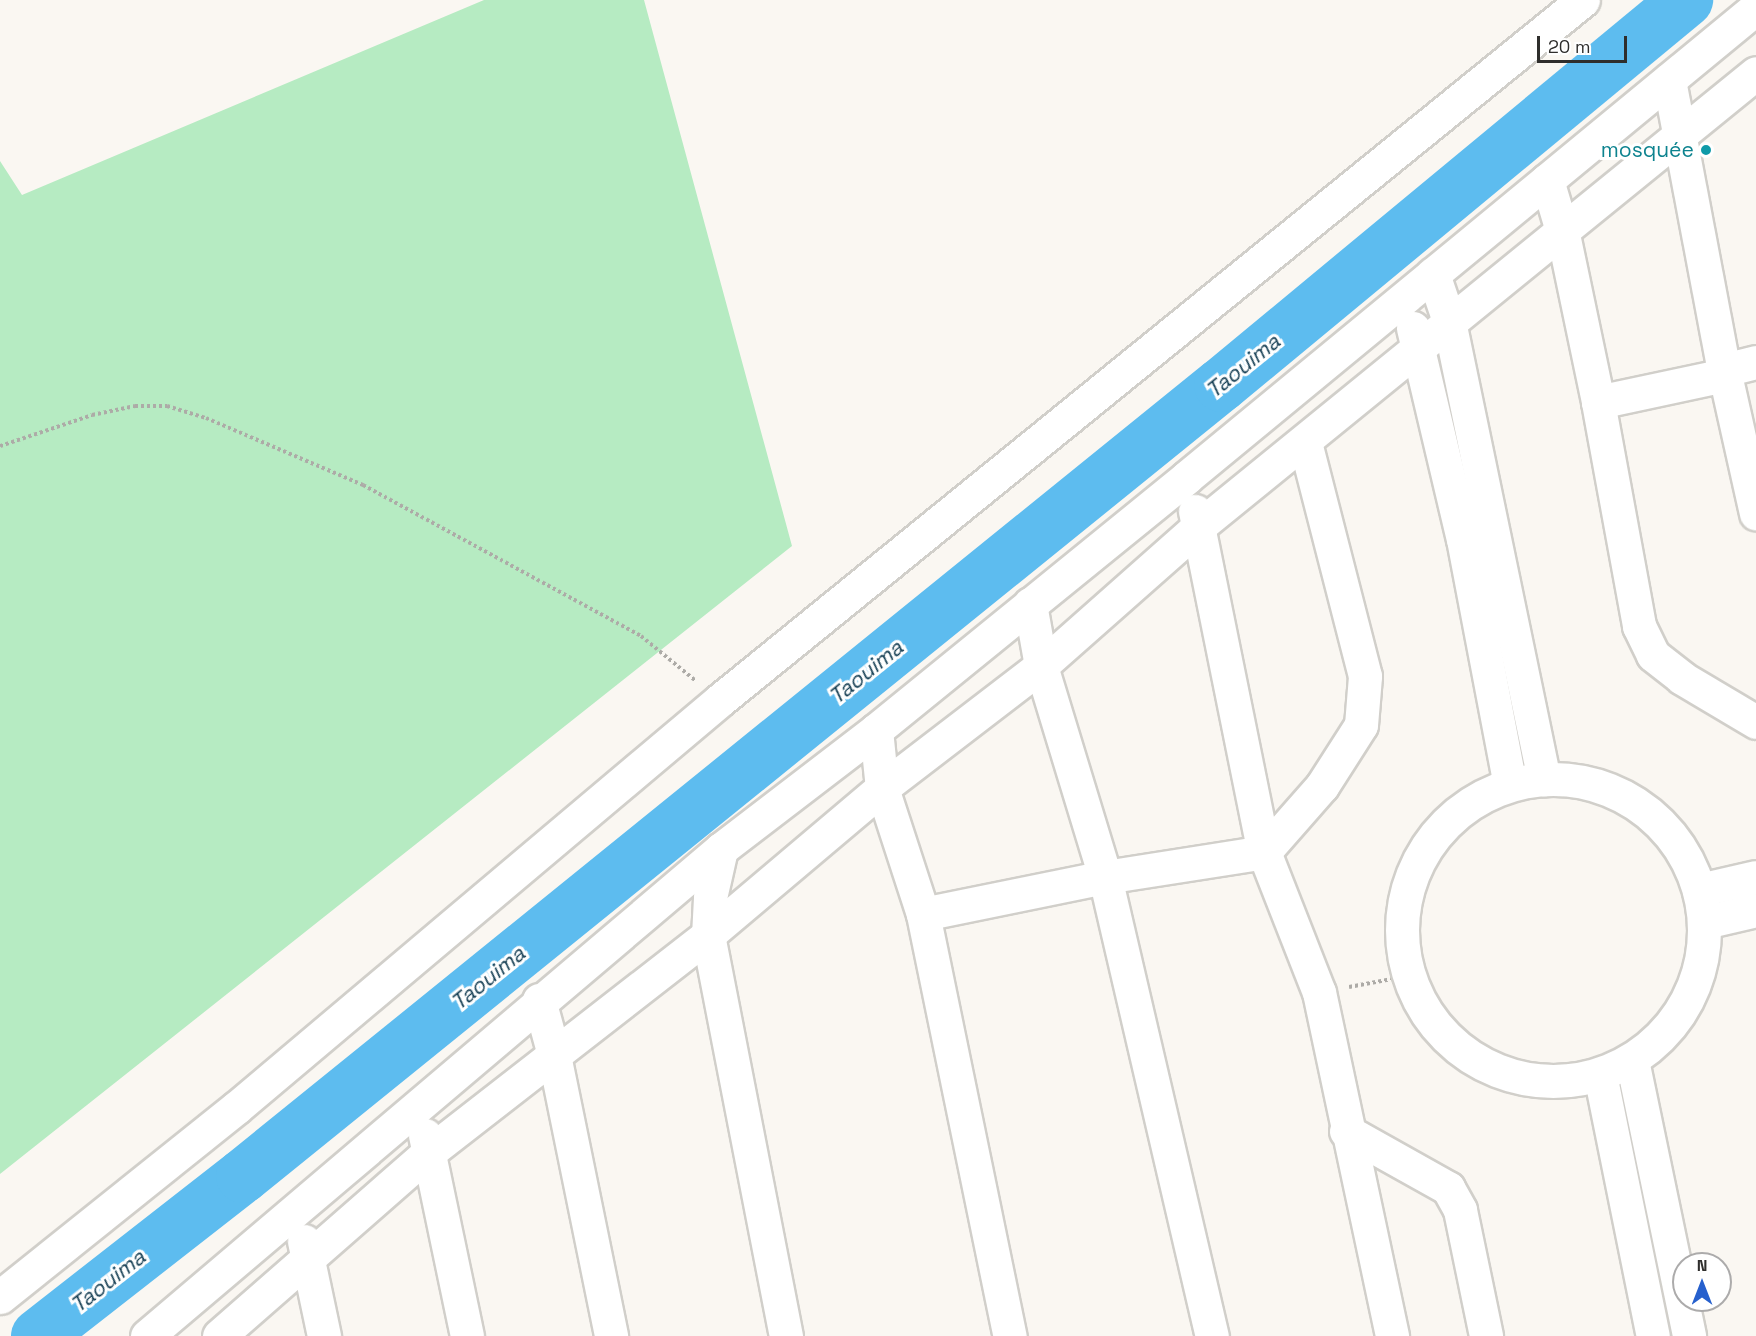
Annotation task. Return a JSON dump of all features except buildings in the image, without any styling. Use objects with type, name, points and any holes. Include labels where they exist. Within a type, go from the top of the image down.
[{"type":"street","points":[[0,1297],[236,1108],[720,700],[1582,0]]},
{"type":"street","points":[[147,1336],[539,1000],[721,849],[876,730],[1403,301],[1756,8]]},
{"type":"street","points":[[219,1336],[428,1153],[708,935],[882,788],[1041,666],[1198,527],[1305,442],[1419,345],[1563,234],[1676,136],[1756,73]]},
{"type":"street","points":[[1669,80],[1676,136],[1724,373],[1756,513]]},
{"type":"street","points":[[1547,180],[1563,234],[1598,402],[1639,626],[1653,655],[1682,678],[1756,722]]},
{"type":"street","points":[[1433,274],[1449,321],[1544,779]]},
{"type":"street","points":[[1403,301],[1419,345],[1484,640],[1510,785]]},
{"type":"street","points":[[1598,402],[1724,373],[1756,362]]},
{"type":"street","points":[[922,914],[1105,877],[1264,852],[1348,750],[1361,725],[1366,704],[1365,676],[1358,639],[1305,442]]},
{"type":"street","points":[[1187,477],[1264,852],[1318,992],[1346,1131],[1392,1336]]},
{"type":"street","points":[[1030,604],[1041,666],[1105,877],[1212,1336]]},
{"type":"street","points":[[876,730],[882,788],[922,914],[1010,1336]]},
{"type":"street","points":[[1544,779],[1589,784],[1641,807],[1680,848],[1699,890],[1705,922],[1703,955],[1694,986],[1679,1015],[1658,1040],[1632,1060],[1600,1074],[1567,1081],[1533,1080],[1489,1067],[1469,1057],[1443,1035],[1422,1008],[1408,976],[1401,937],[1403,907],[1418,860],[1442,826],[1473,802],[1510,785],[1544,779]]},
{"type":"street","points":[[721,849],[708,935],[786,1336]]},
{"type":"street","points":[[1699,890],[1756,877]]},
{"type":"street","points":[[1705,922],[1756,910]]},
{"type":"street","points":[[539,1000],[554,1055],[611,1336]]},
{"type":"street","points":[[1632,1060],[1689,1336]]},
{"type":"street","points":[[1600,1074],[1653,1336]]},
{"type":"street","points":[[418,1104],[467,1336]]},
{"type":"street","points":[[1346,1131],[1448,1188],[1460,1210],[1486,1336]]},
{"type":"street","points":[[296,1208],[324,1336]]},
{"type":"path","points":[[0,446],[92,415],[135,406],[167,406],[206,418],[363,485],[641,636],[720,700]]},
{"type":"path","points":[[1318,992],[1408,976]]},
{"type":"green space","points":[[484,0],[644,0],[792,546],[0,1174],[0,161],[22,195]]},
{"type":"waterway","name":"Taouima","points":[[38,1336],[243,1176],[1221,385],[1686,0]]},
{"type":"place","name":"mosquée","points":[[1706,150]]}]
